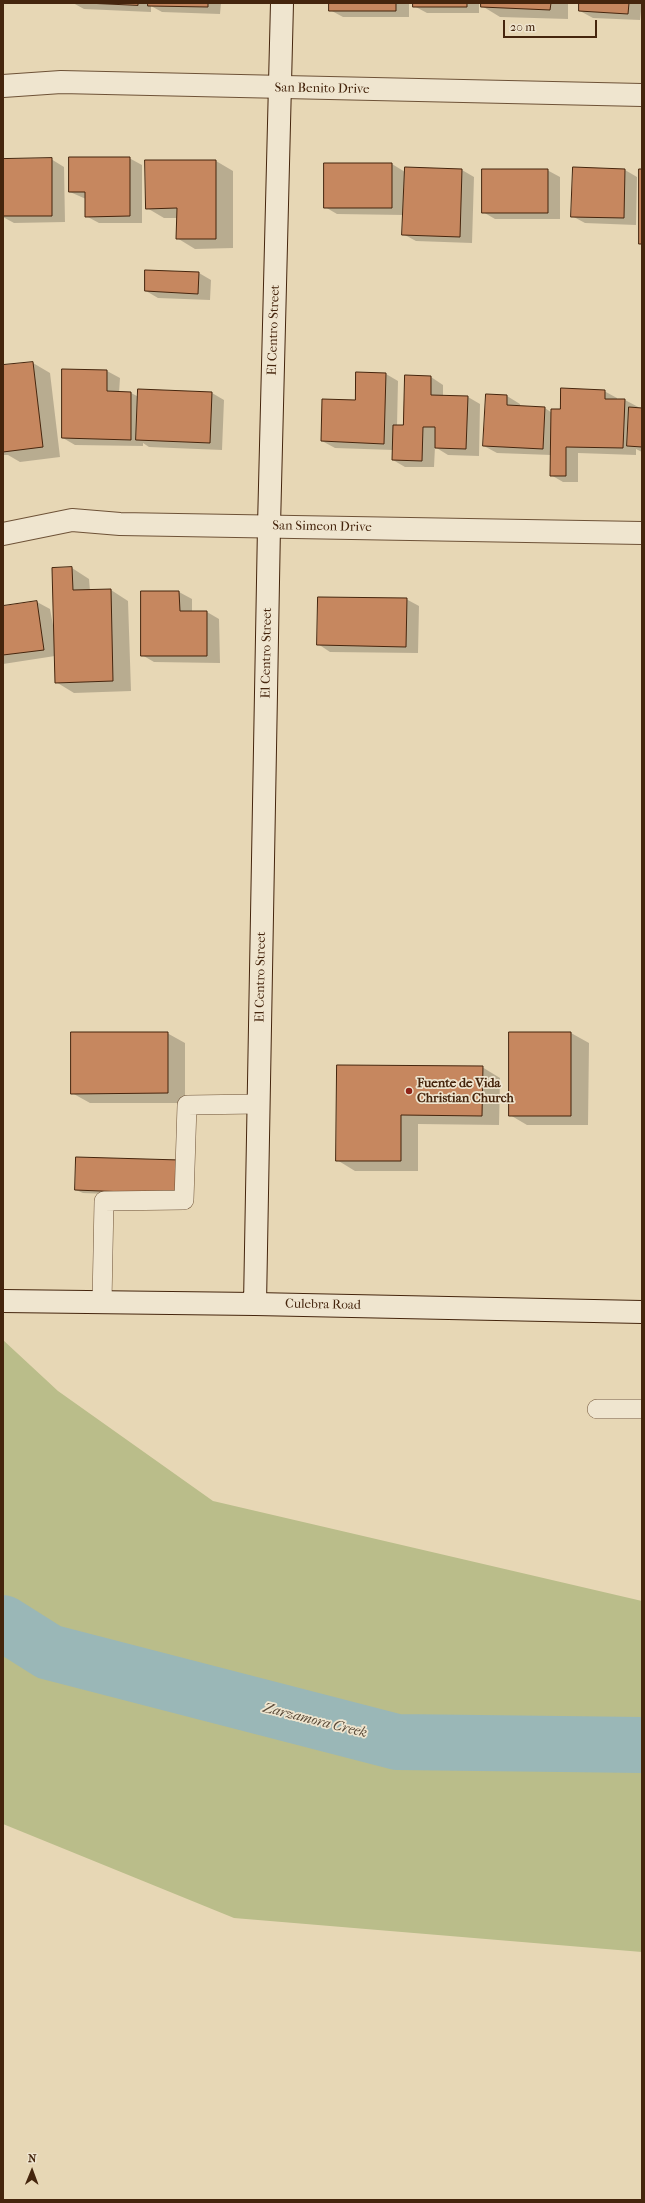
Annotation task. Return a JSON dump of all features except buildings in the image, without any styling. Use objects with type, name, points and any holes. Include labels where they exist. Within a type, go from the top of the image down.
[{"type":"street","name":"El Centro Street","points":[[255,1304],[269,526],[282,3]]},
{"type":"street","name":"San Benito Drive","points":[[3,86],[61,82],[642,95]]},
{"type":"street","name":"San Simeon Drive","points":[[3,534],[72,520],[120,524],[642,533]]},
{"type":"street","name":"Culebra Road","points":[[3,1301],[255,1304],[642,1312]]},
{"type":"lane","points":[[102,1302],[104,1201],[184,1200],[187,1105],[259,1104]]},
{"type":"lane","points":[[596,1409],[642,1409]]},
{"type":"green space","points":[[3,1340],[58,1391],[213,1501],[642,1601],[642,1952],[234,1918],[3,1824]]},
{"type":"waterway","name":"Zarzamora Creek","points":[[3,1623],[49,1652],[397,1742],[642,1745]]},
{"type":"place","name":"Fuente de Vida Christian Church","points":[[409,1091]]}]
